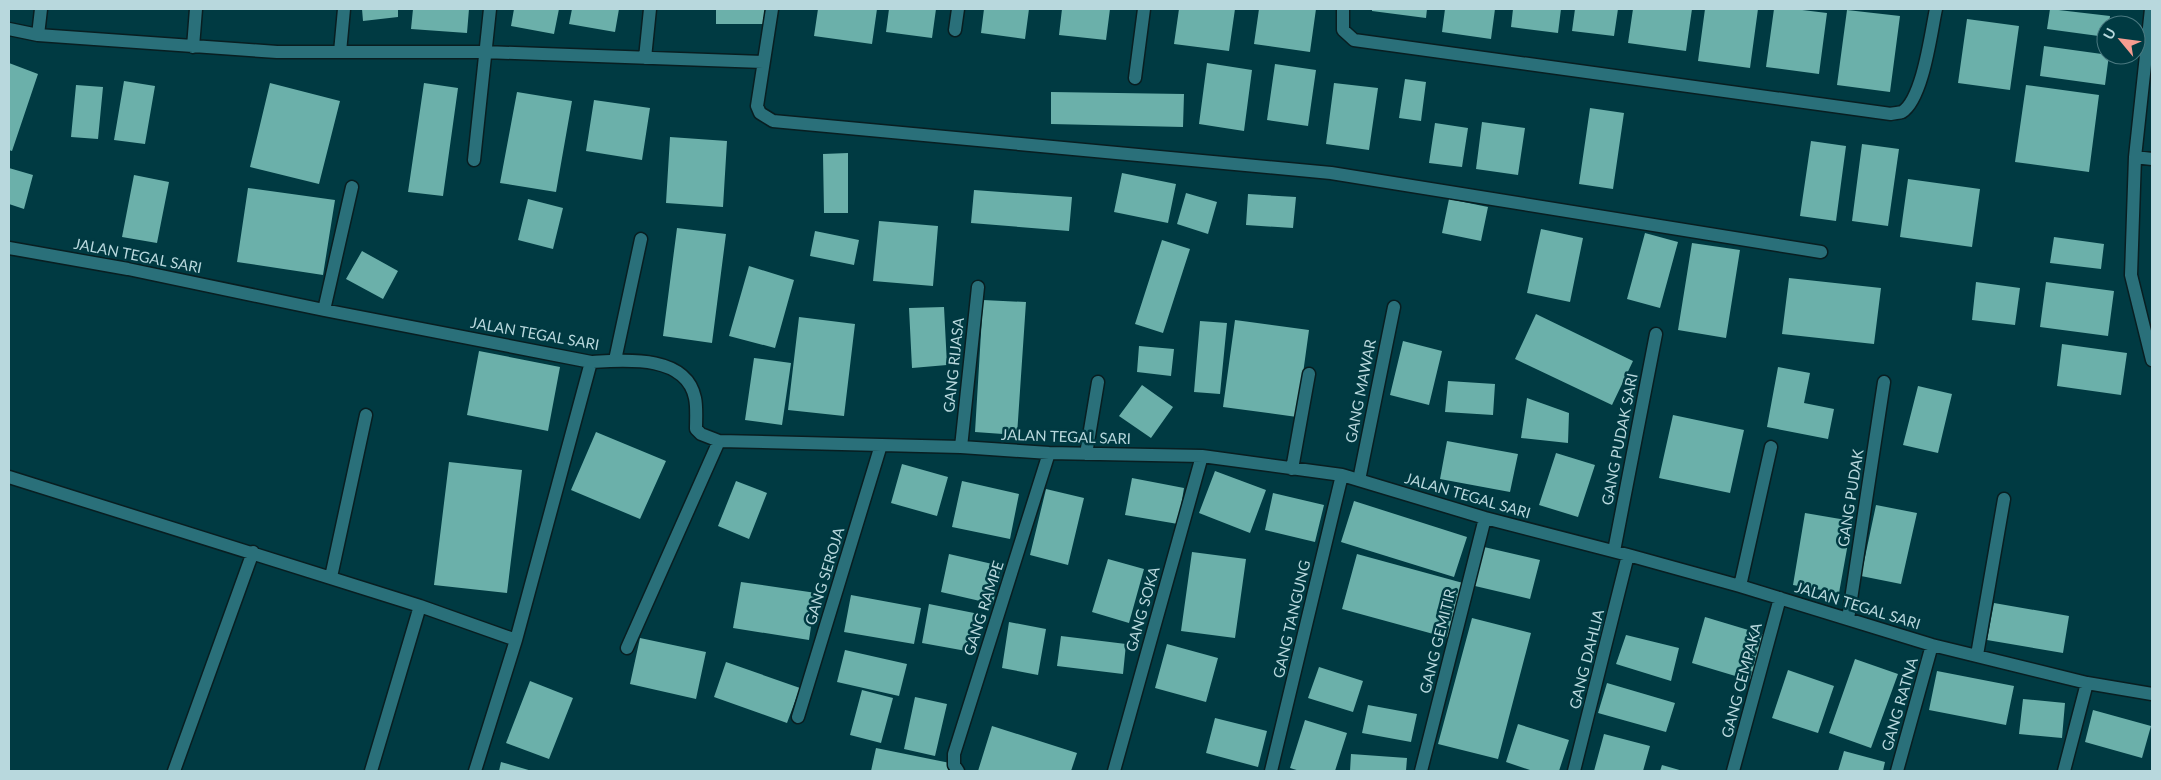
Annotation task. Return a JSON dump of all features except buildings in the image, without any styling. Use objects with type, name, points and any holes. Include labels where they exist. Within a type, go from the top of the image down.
[{"type":"street","points":[[38,35],[41,9]]},
{"type":"street","points":[[193,47],[196,9]]},
{"type":"street","points":[[340,52],[344,9]]},
{"type":"street","points":[[474,160],[490,9]]},
{"type":"street","points":[[645,58],[650,9]]},
{"type":"street","points":[[772,9],[757,106],[760,113],[773,121],[1331,173],[1820,252]]},
{"type":"street","points":[[955,30],[958,9]]},
{"type":"street","points":[[1135,78],[1144,9]]},
{"type":"street","points":[[1343,9],[1343,30],[1354,40],[1891,114],[1902,112],[1910,104],[1920,85],[1936,9]]},
{"type":"street","points":[[2151,9],[2134,157],[2130,275],[2152,360]]},
{"type":"street","points":[[9,29],[38,35],[277,52],[484,52],[763,62]]},
{"type":"street","points":[[2134,157],[2152,159]]},
{"type":"street","points":[[324,310],[352,187]]},
{"type":"street","points":[[615,360],[641,239]]},
{"type":"street","name":"JALAN TEGAL SARI","points":[[9,248],[128,269],[324,310],[591,362],[615,360],[667,366],[685,377],[696,398],[696,429],[701,434],[719,441],[961,447],[1049,454],[1202,456],[1342,475],[1485,518],[1740,586],[1932,644],[2087,683],[2152,694]]},
{"type":"street","name":"GANG RIJASA","points":[[961,447],[978,287]]},
{"type":"street","name":"GANG MAWAR","points":[[1359,480],[1394,308]]},
{"type":"street","name":"GANG PUDAK SARI","points":[[1614,551],[1656,334]]},
{"type":"street","points":[[475,771],[516,640],[591,362]]},
{"type":"street","points":[[1292,469],[1309,374]]},
{"type":"street","points":[[1086,454],[1098,382]]},
{"type":"street","name":"GANG PUDAK","points":[[1848,619],[1884,382]]},
{"type":"street","points":[[331,577],[366,415]]},
{"type":"street","points":[[627,648],[719,441]]},
{"type":"street","name":"GANG SEROJA","points":[[798,718],[881,445]]},
{"type":"street","points":[[1740,586],[1771,447]]},
{"type":"street","name":"GANG RAMPE","points":[[958,771],[954,765],[954,754],[1049,454]]},
{"type":"street","name":"GANG SOKA","points":[[1114,771],[1202,456]]},
{"type":"street","name":"GANG TANGUNG","points":[[1271,771],[1342,475]]},
{"type":"street","points":[[9,477],[331,577],[516,640]]},
{"type":"street","points":[[1978,655],[2004,499]]},
{"type":"street","name":"GANG GEMITIR","points":[[1421,771],[1485,518]]},
{"type":"street","points":[[174,771],[253,552]]},
{"type":"street","name":"GANG DAHLIA","points":[[1574,771],[1628,555]]},
{"type":"street","name":"GANG CEMPAKA","points":[[1734,771],[1780,598]]},
{"type":"street","points":[[371,771],[420,606]]},
{"type":"street","name":"GANG RATNA","points":[[1897,771],[1932,644]]},
{"type":"street","points":[[2064,771],[2087,683]]}]
